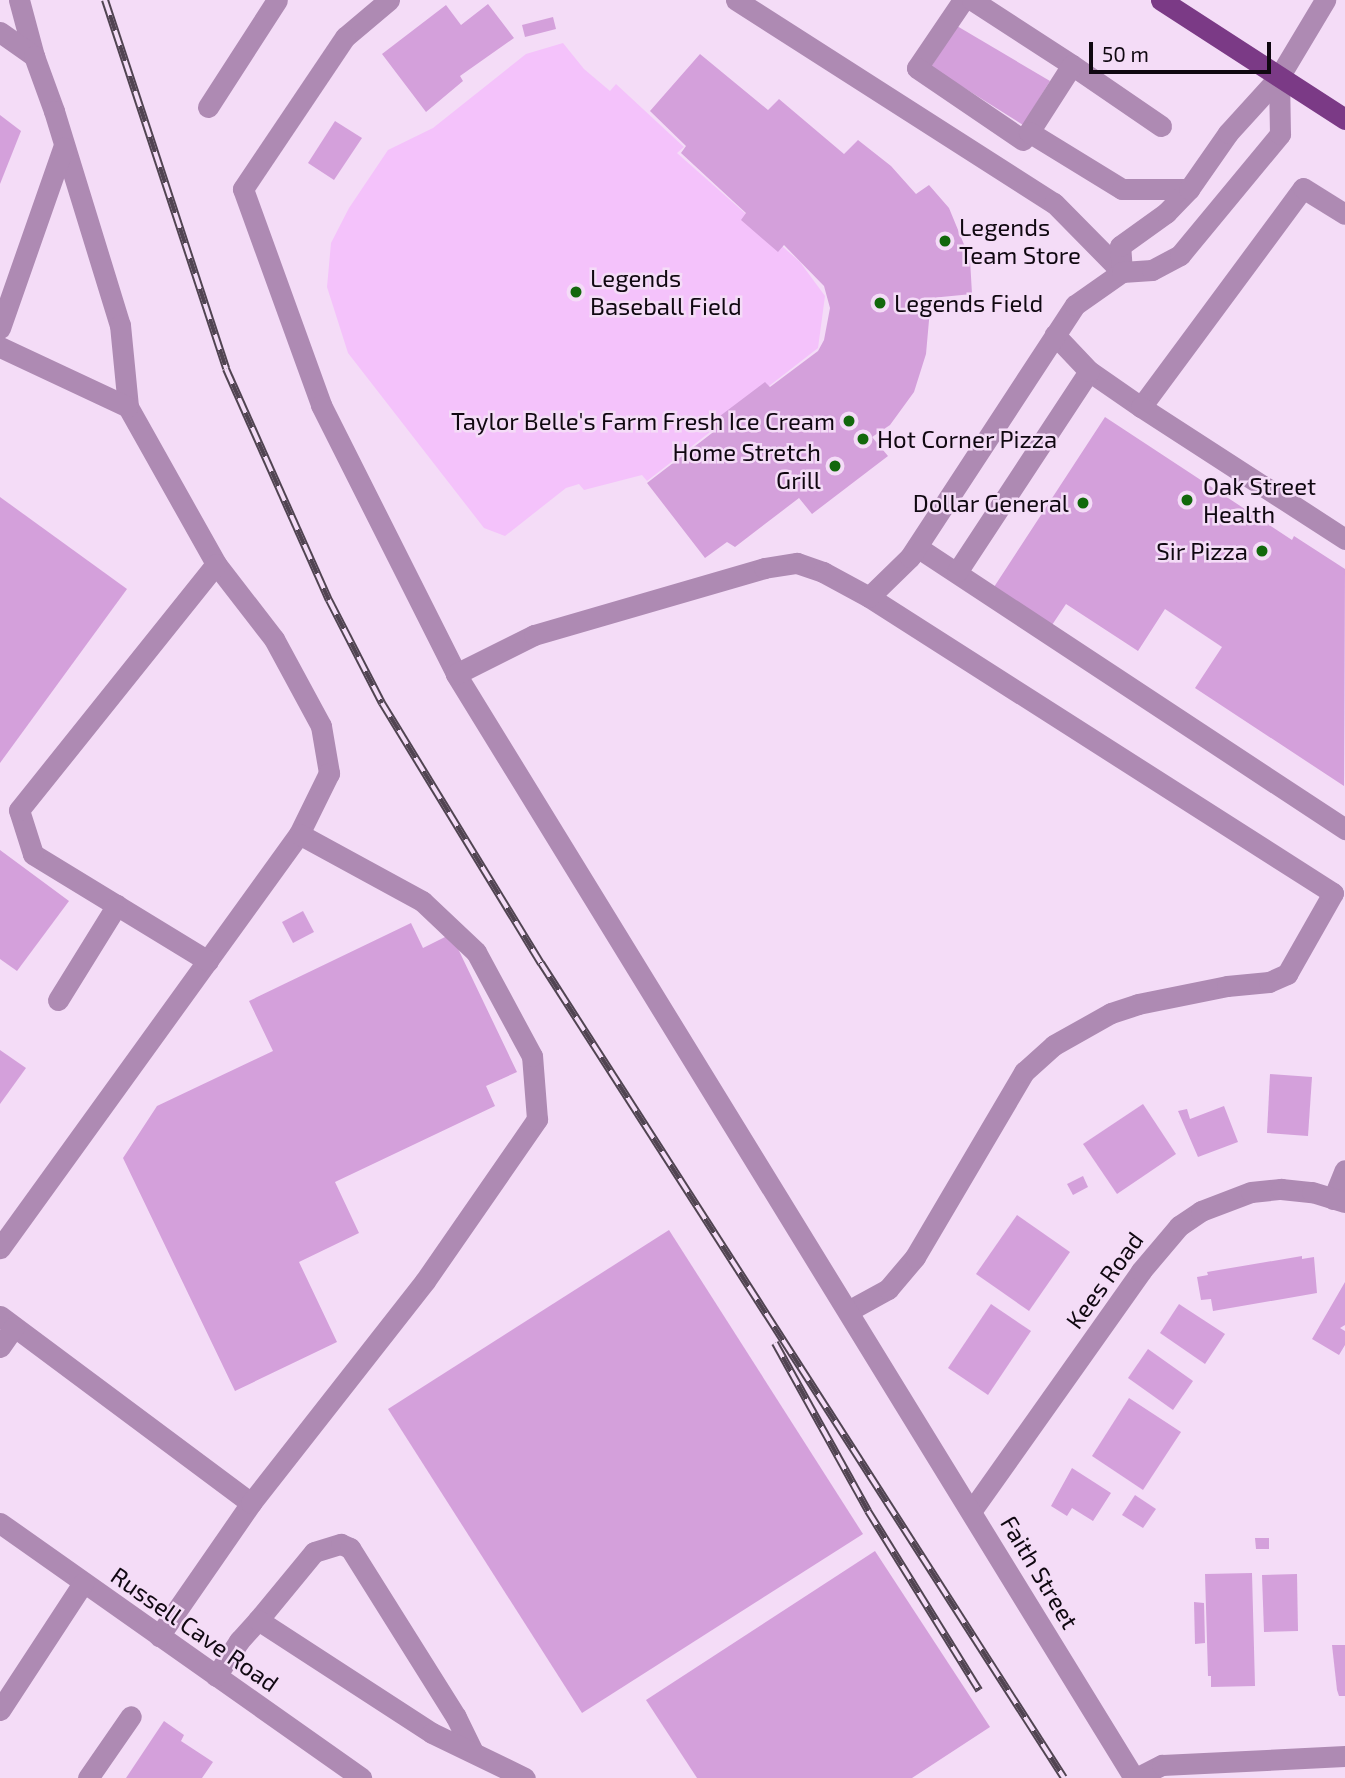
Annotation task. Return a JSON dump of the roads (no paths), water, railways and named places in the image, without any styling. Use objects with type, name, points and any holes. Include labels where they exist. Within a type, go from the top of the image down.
[{"type":"main road","points":[[1161,0],[1345,119]]},
{"type":"street","points":[[0,1248],[299,834],[329,773],[321,726],[274,639],[216,564],[128,407],[120,325],[19,0]]},
{"type":"street","points":[[208,107],[277,0]]},
{"type":"street","name":"Faith Street","points":[[389,0],[345,37],[243,190],[321,405],[456,674],[1135,1778]]},
{"type":"street","points":[[736,0],[1054,203],[1122,272]]},
{"type":"street","points":[[963,0],[917,68],[1026,136],[1122,189],[1189,189]]},
{"type":"street","points":[[972,0],[1161,126]]},
{"type":"street","points":[[1122,272],[1120,246],[1166,213],[1189,189],[1228,133],[1279,77],[1325,0]]},
{"type":"street","points":[[0,32],[34,55]]},
{"type":"street","points":[[1002,170],[1072,65]]},
{"type":"street","points":[[869,597],[914,552],[1075,304],[1122,272],[1152,270],[1180,255],[1280,134],[1279,77]]},
{"type":"street","points":[[0,328],[63,148]]},
{"type":"street","points":[[1141,407],[1303,188],[1345,214]]},
{"type":"street","points":[[1055,335],[1089,371],[1345,539]]},
{"type":"street","points":[[0,347],[128,407]]},
{"type":"street","points":[[957,572],[1089,371]]},
{"type":"street","points":[[914,552],[957,572],[1345,829]]},
{"type":"street","points":[[456,674],[534,635],[764,568],[797,563],[823,572],[869,597],[1333,893],[1286,974],[1269,982],[1227,986],[1138,1004],[1111,1013],[1054,1045],[1024,1072],[915,1257],[888,1289],[848,1311]]},
{"type":"street","points":[[208,961],[33,854],[19,810],[216,564]]},
{"type":"street","points":[[159,1636],[251,1503],[425,1281],[537,1119],[532,1056],[476,952],[422,901],[299,834]]},
{"type":"street","points":[[58,1000],[117,905]]},
{"type":"street","points":[[1339,1201],[1345,1170]]},
{"type":"street","name":"Kees Road","points":[[972,1510],[1141,1271],[1179,1226],[1202,1211],[1251,1192],[1281,1189],[1312,1192],[1339,1201]]},
{"type":"street","points":[[0,1347],[7,1321],[251,1503]]},
{"type":"street","name":"Russell Cave Road","points":[[0,1523],[361,1778]]},
{"type":"street","points":[[216,1676],[239,1641],[314,1552],[341,1544],[350,1548],[456,1717],[472,1750]]},
{"type":"street","points":[[0,1710],[83,1583]]},
{"type":"street","points":[[258,1620],[432,1732],[525,1778]]},
{"type":"street","points":[[88,1778],[131,1716]]},
{"type":"street","points":[[1135,1778],[1162,1765],[1345,1756]]},
{"type":"railway","points":[[105,0],[226,369],[329,600],[382,703],[541,963],[1064,1778]]},
{"type":"railway","points":[[775,1343],[868,1511],[979,1690]]},
{"type":"place","name":"Legends Team Store","points":[[945,241]]},
{"type":"place","name":"Legends Baseball Field","points":[[576,292]]},
{"type":"place","name":"Legends Field","points":[[880,303]]},
{"type":"place","name":"Taylor Belle's Farm Fresh Ice Cream","points":[[849,421]]},
{"type":"place","name":"Hot Corner Pizza","points":[[863,439]]},
{"type":"place","name":"Home Stretch Grill","points":[[835,466]]},
{"type":"place","name":"Oak Street Health","points":[[1187,500]]},
{"type":"place","name":"Dollar General","points":[[1083,503]]},
{"type":"place","name":"Sir Pizza","points":[[1262,551]]}]
